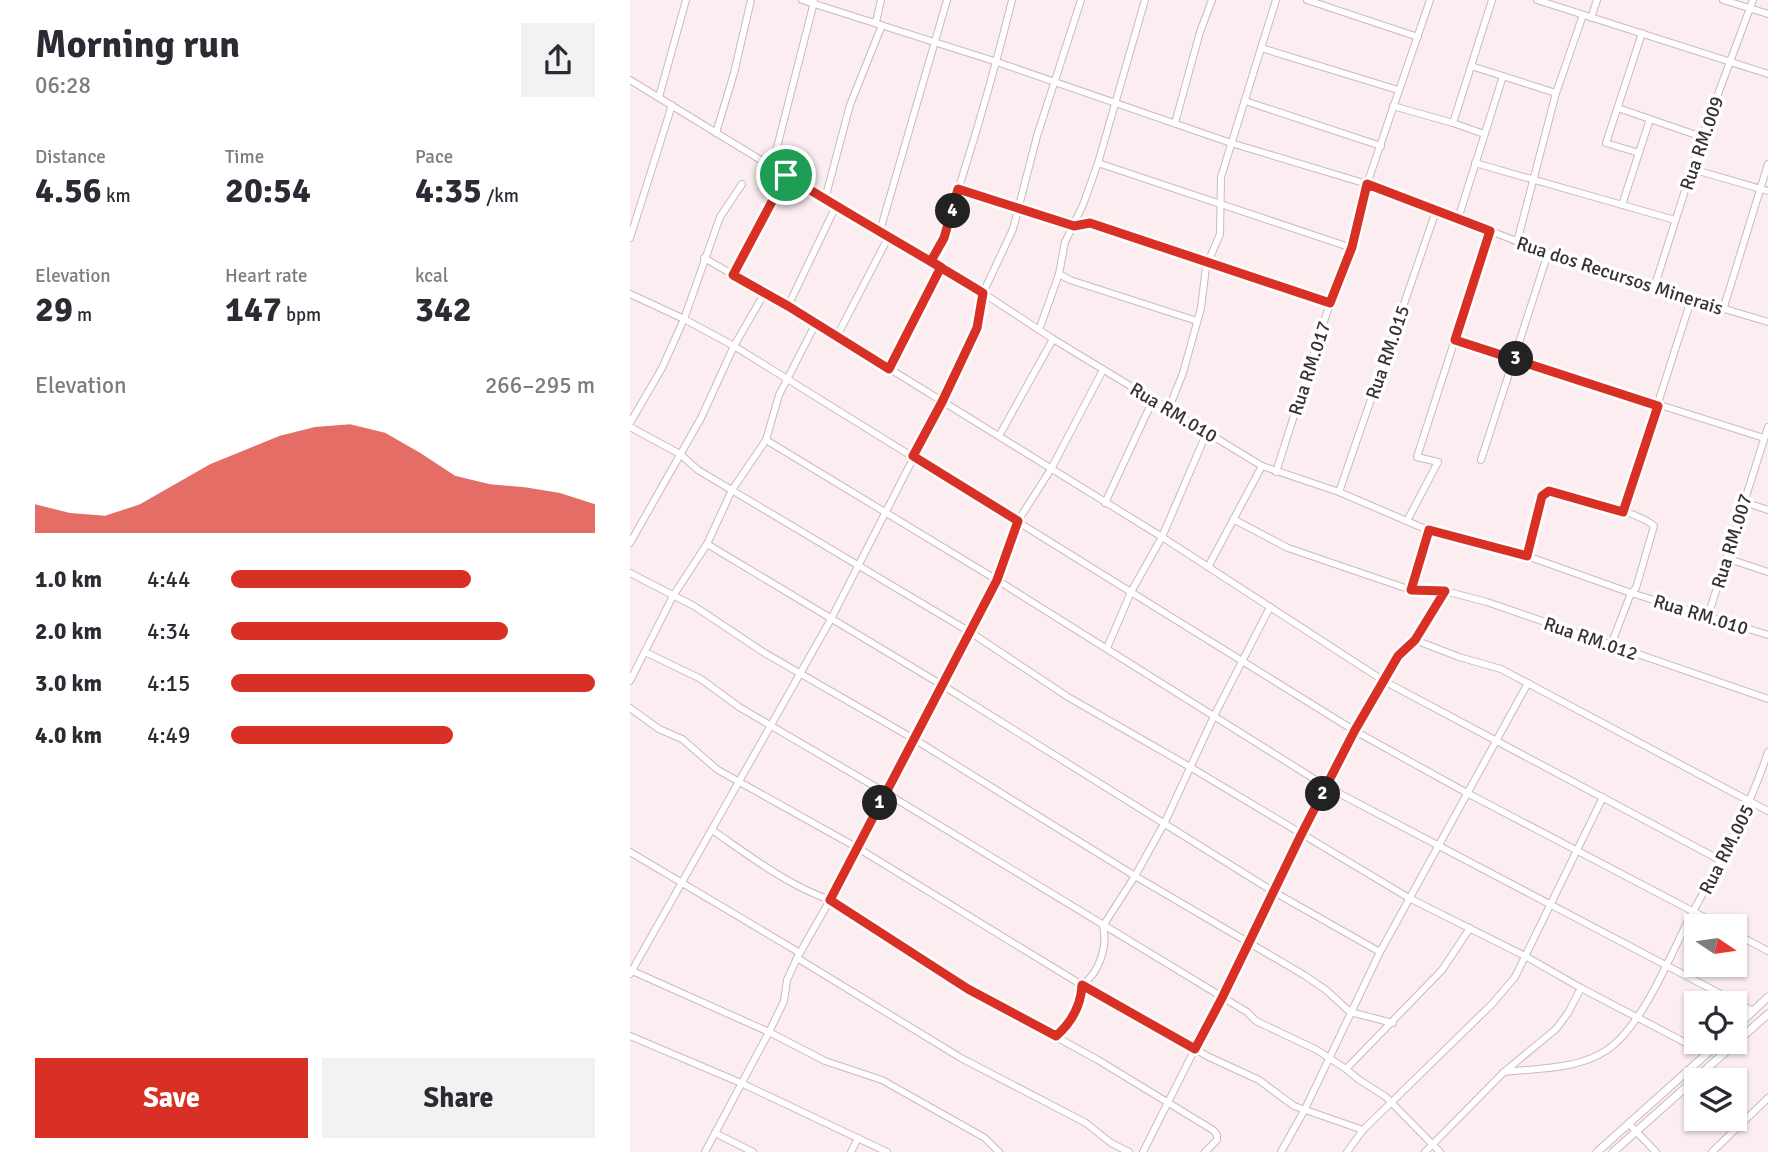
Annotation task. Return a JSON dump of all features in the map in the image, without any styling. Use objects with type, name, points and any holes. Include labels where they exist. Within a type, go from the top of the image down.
[{"type":"street","points":[[659,97],[686,0]]},
{"type":"street","points":[[716,132],[734,73],[751,0]]},
{"type":"street","name":"Rua dos Recursos Minerais","points":[[802,0],[997,62],[1231,143],[1367,184],[1548,253],[1768,322]]},
{"type":"street","points":[[825,199],[850,105],[879,23],[881,0]]},
{"type":"street","points":[[880,231],[947,0]]},
{"type":"street","points":[[931,261],[944,238],[997,62],[1012,0]]},
{"type":"street","points":[[999,1152],[985,1138],[882,1080],[825,1062],[769,1032],[631,971],[831,619],[977,328],[983,293],[1013,229],[1054,82],[1081,0]]},
{"type":"street","points":[[1039,330],[1059,274],[1065,242],[1083,205],[1098,163],[1145,0]]},
{"type":"street","points":[[1175,123],[1200,32],[1212,0]]},
{"type":"street","points":[[1169,408],[1183,373],[1201,308],[1208,261],[1220,234],[1221,177],[1276,0]]},
{"type":"street","points":[[1307,0],[1418,37]]},
{"type":"street","name":"Rua RM.017","points":[[1276,472],[1330,303],[1352,247],[1367,184],[1430,0]]},
{"type":"street","points":[[1452,123],[1492,0]]},
{"type":"street","points":[[1537,0],[1768,74]]},
{"type":"street","points":[[1591,18],[1597,0]]},
{"type":"street","points":[[1723,0],[1768,14]]},
{"type":"street","name":"Rua RM.009","points":[[1654,288],[1702,137],[1753,0]]},
{"type":"street","points":[[772,167],[814,2]]},
{"type":"street","points":[[1517,242],[1556,93],[1583,15]]},
{"type":"street","points":[[1639,153],[1606,143],[1642,33]]},
{"type":"street","points":[[1261,48],[1398,90]]},
{"type":"street","points":[[1471,66],[1556,93]]},
{"type":"street","points":[[1458,219],[1503,76]]},
{"type":"street","name":"Rua RM.010","points":[[630,80],[941,267],[1052,339],[1262,466],[1339,492],[1429,530],[1527,556],[1631,593],[1768,635]]},
{"type":"street","points":[[1245,101],[1381,146]]},
{"type":"street","points":[[630,238],[672,105]]},
{"type":"street","points":[[1393,106],[1484,134]]},
{"type":"street","points":[[1618,108],[1702,137]]},
{"type":"street","points":[[1622,205],[1650,119]]},
{"type":"street","points":[[1098,163],[1352,247]]},
{"type":"street","points":[[1475,163],[1675,220]]},
{"type":"street","points":[[1723,310],[1768,164]]},
{"type":"street","points":[[1692,169],[1768,191]]},
{"type":"street","points":[[733,275],[786,175]]},
{"type":"street","points":[[742,184],[720,217],[684,319],[662,368],[630,425],[680,454],[698,470],[732,491],[970,632],[1068,697],[1301,835],[1409,898],[1525,956],[1684,1042]]},
{"type":"street","points":[[958,189],[1074,226],[1090,223],[1330,303]]},
{"type":"street","points":[[1083,205],[1090,223]]},
{"type":"street","points":[[788,306],[836,206]]},
{"type":"street","name":"Rua RM.015","points":[[1339,492],[1436,211]]},
{"type":"street","points":[[1407,521],[1438,461],[1418,457],[1490,231]]},
{"type":"street","points":[[837,336],[889,236]]},
{"type":"street","points":[[1481,460],[1548,253]]},
{"type":"street","points":[[704,258],[816,323],[1162,537],[1384,681],[1720,860]]},
{"type":"street","points":[[889,369],[941,267]]},
{"type":"street","points":[[1059,274],[1070,280],[1197,321]]},
{"type":"street","points":[[630,294],[734,346],[1355,730],[1467,793],[1697,914]]},
{"type":"street","points":[[630,543],[701,418],[734,346],[764,294]]},
{"type":"street","points":[[1623,512],[1692,300]]},
{"type":"street","points":[[630,681],[673,596],[707,544],[732,491],[766,440],[776,403],[816,323]]},
{"type":"street","points":[[999,436],[1052,339]]},
{"type":"street","points":[[1455,340],[1765,443]]},
{"type":"street","points":[[705,1152],[784,1001],[788,980],[799,956],[997,580],[1018,521],[1051,469],[1103,370]]},
{"type":"street","points":[[1105,503],[1153,400]]},
{"type":"street","name":"Rua RM.007","points":[[1708,616],[1768,427]]},
{"type":"street","points":[[1107,648],[1131,592],[1162,537],[1207,432]]},
{"type":"street","points":[[766,440],[997,580],[1327,786],[1753,1011]]},
{"type":"street","points":[[1208,566],[1262,466]]},
{"type":"street","points":[[1527,556],[1542,496],[1549,491],[1623,512],[1654,526],[1636,587],[1631,593],[1611,645]]},
{"type":"street","points":[[1744,502],[1768,510]]},
{"type":"street","name":"Rua RM.012","points":[[1233,519],[1288,548],[1411,590],[1445,591],[1487,602],[1768,699]]},
{"type":"street","points":[[1411,590],[1429,530]]},
{"type":"street","points":[[707,544],[943,685],[1274,892],[1380,952]]},
{"type":"street","points":[[1726,558],[1768,572]]},
{"type":"street","points":[[630,573],[694,606],[763,652],[914,739],[1135,876],[1304,975],[1326,990],[1350,1012],[1393,1023]]},
{"type":"street","points":[[1143,1152],[1355,730],[1398,656],[1415,640],[1445,591]]},
{"type":"street","points":[[1082,985],[1091,979],[1100,961],[1105,936],[1103,926],[1165,822],[1214,716],[1270,607]]},
{"type":"street","points":[[1415,640],[1501,669],[1768,811]]},
{"type":"street","points":[[645,652],[701,679],[770,726],[886,793],[1247,1012],[1256,1021],[1329,1058],[1386,1097],[1440,1152]]},
{"type":"street","points":[[1281,1152],[1305,1109],[1380,952],[1528,683]]},
{"type":"street","points":[[630,708],[659,729],[682,739],[718,769],[856,847],[1082,985],[1195,1049],[1259,1080],[1294,1105],[1363,1130]]},
{"type":"street","name":"Rua RM.005","points":[[1504,1072],[1565,1066],[1588,1060],[1619,1041],[1637,1016],[1666,964],[1750,802],[1767,761],[1768,752]]},
{"type":"street","points":[[1347,1152],[1363,1130],[1504,992],[1515,977],[1603,797]]},
{"type":"street","points":[[712,830],[765,867],[808,892],[830,900],[968,989],[1056,1036],[1216,1133],[1217,1140],[1205,1152]]},
{"type":"street","points":[[630,852],[918,1033],[1086,1123],[1111,1143],[1129,1152]]},
{"type":"street","points":[[1346,1069],[1442,970],[1470,929]]},
{"type":"street","points":[[1747,940],[1768,951]]},
{"type":"street","points":[[1056,1036],[1066,1027],[1081,999],[1082,985]]},
{"type":"street","points":[[1425,1152],[1504,1072],[1563,1021],[1581,988]]},
{"type":"street","points":[[1747,1017],[1768,997]]},
{"type":"street","points":[[1613,1152],[1768,1014]]},
{"type":"street","points":[[630,1036],[741,1083],[887,1152]]},
{"type":"street","points":[[1597,1152],[1707,1054]]},
{"type":"street","points":[[1712,1152],[1768,1098]]},
{"type":"street","points":[[1629,1124],[1656,1152]]},
{"type":"street","points":[[715,1133],[753,1152]]},
{"type":"street","points":[[851,1152],[859,1138]]},
{"type":"route","points":[[786,175],[733,275],[889,369],[941,267],[931,261],[944,238],[958,189],[1074,226],[1090,223],[1330,303],[1352,247],[1367,184],[1490,231],[1455,340],[1658,406],[1623,512],[1549,491],[1542,496],[1527,556],[1429,530],[1411,590],[1445,591],[1415,640],[1398,656],[1355,730],[1195,1049],[1082,985],[1081,999],[1066,1027],[1056,1036],[968,989],[830,900],[997,580],[1018,521],[913,456],[977,328],[983,293],[931,261],[836,206],[786,175]]}]
